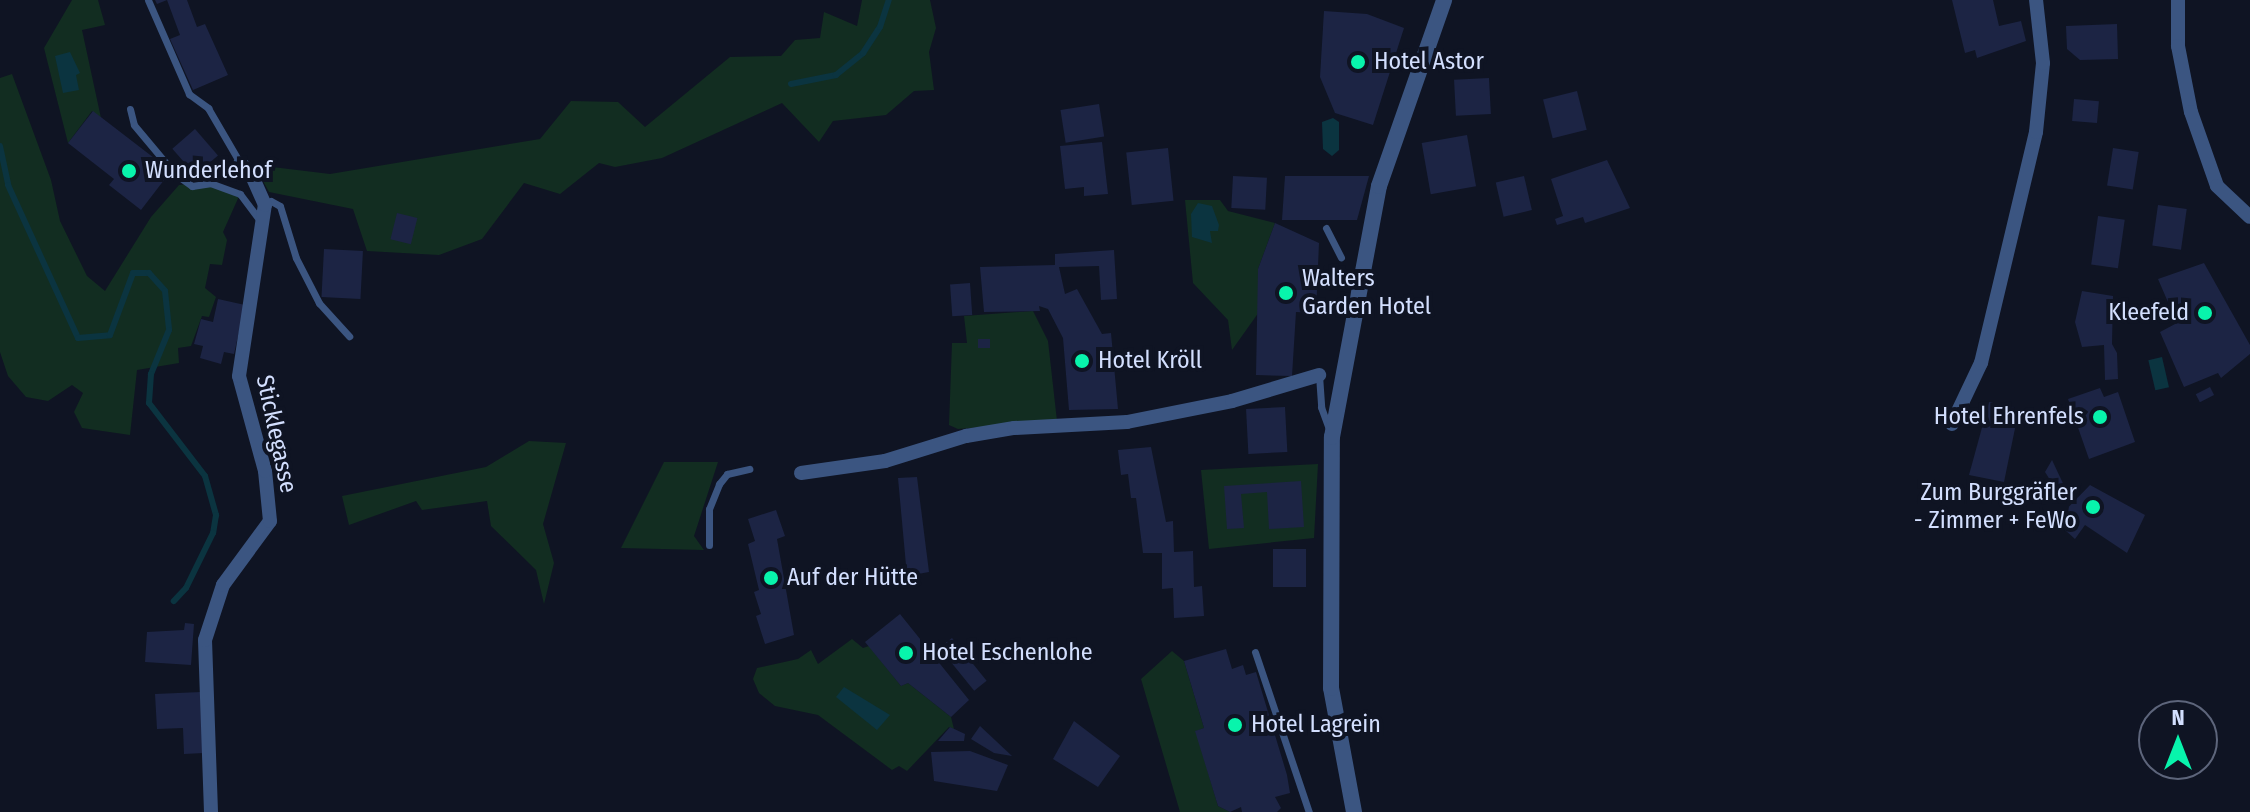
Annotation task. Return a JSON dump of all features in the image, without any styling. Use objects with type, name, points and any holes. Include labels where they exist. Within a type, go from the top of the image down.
[{"type":"street","points":[[1354,812],[1331,688],[1332,437],[1379,186],[1444,0]]},
{"type":"street","points":[[1952,424],[1981,363],[2036,132],[2043,63],[2036,0]]},
{"type":"street","points":[[2178,0],[2178,46],[2191,112],[2217,186],[2250,217]]},
{"type":"street","points":[[245,168],[263,200]]},
{"type":"street","name":"Sticklegasse","points":[[211,812],[205,640],[223,585],[270,521],[265,471],[239,376],[263,200]]},
{"type":"street","points":[[801,473],[885,461],[966,436],[1014,428],[1142,419],[1232,401],[1319,375]]},
{"type":"lane","points":[[148,0],[189,94],[208,108],[245,168]]},
{"type":"lane","points":[[130,109],[134,125],[175,174],[192,186],[221,186],[240,194],[262,224]]},
{"type":"lane","points":[[263,200],[280,206],[296,258],[319,303],[349,336]]},
{"type":"lane","points":[[1326,228],[1341,257]]},
{"type":"lane","points":[[1319,375],[1321,407],[1332,437]]},
{"type":"lane","points":[[709,545],[709,509],[719,484],[727,474],[749,469]]},
{"type":"lane","points":[[1255,652],[1309,812]]},
{"type":"green space","points":[[72,0],[98,0],[105,25],[82,30],[101,118],[92,111],[68,143],[44,48]]},
{"type":"green space","points":[[862,0],[930,0],[936,28],[929,52],[934,90],[914,91],[886,115],[833,121],[819,142],[782,103],[662,158],[615,167],[599,163],[560,194],[524,183],[482,239],[439,255],[367,251],[353,209],[269,192],[257,170],[264,166],[330,174],[540,139],[571,101],[618,102],[645,127],[730,57],[781,56],[795,40],[820,38],[824,12],[857,26]]},
{"type":"green space","points":[[12,74],[51,180],[60,221],[87,276],[105,291],[151,217],[179,185],[205,182],[240,194],[223,232],[227,240],[222,265],[210,264],[205,288],[216,297],[209,317],[202,316],[191,346],[178,348],[179,363],[137,370],[130,435],[82,428],[74,412],[83,393],[72,385],[48,401],[26,397],[8,376],[0,352],[0,78]]},
{"type":"green space","points":[[1185,200],[1220,200],[1228,211],[1275,223],[1258,269],[1259,312],[1232,350],[1228,320],[1193,283]]},
{"type":"green space","points":[[1033,311],[1048,341],[1057,421],[958,429],[949,425],[952,343],[967,343],[964,316]]},
{"type":"green space","points":[[529,441],[566,443],[543,524],[554,563],[544,604],[536,570],[491,526],[487,501],[422,510],[416,501],[349,525],[342,496],[486,467]]},
{"type":"green space","points":[[664,462],[718,462],[694,536],[704,550],[621,548]]},
{"type":"green space","points":[[1318,464],[1314,538],[1209,549],[1201,470]]},
{"type":"green space","points":[[852,639],[863,648],[869,646],[901,686],[908,683],[951,717],[954,729],[949,727],[907,771],[899,766],[892,770],[818,715],[775,706],[759,693],[753,679],[757,668],[798,659],[811,650],[818,664]]},
{"type":"green space","points":[[1172,651],[1184,661],[1204,728],[1196,731],[1218,806],[1230,812],[1180,812],[1141,679]]},
{"type":"water","points":[[70,52],[80,73],[76,75],[79,90],[63,93],[55,56]]},
{"type":"water","points":[[1333,118],[1339,122],[1339,150],[1332,156],[1323,149],[1322,122]]},
{"type":"water","points":[[1198,203],[1212,206],[1219,225],[1218,231],[1210,231],[1212,243],[1192,237],[1191,214]]},
{"type":"water","points":[[2162,357],[2169,387],[2155,390],[2148,360]]},
{"type":"water","points":[[844,687],[890,715],[877,730],[836,697]]},
{"type":"building","points":[[167,0],[187,0],[197,27],[205,24],[228,75],[193,90],[170,39],[180,35]]},
{"type":"building","points":[[1952,0],[1993,0],[1999,26],[2021,21],[2026,41],[1977,58],[1975,50],[1965,53]]},
{"type":"building","points":[[1324,11],[1367,14],[1404,28],[1373,125],[1335,113],[1320,77]]},
{"type":"building","points":[[2117,24],[2118,59],[2080,60],[2067,49],[2066,26]]},
{"type":"building","points":[[1489,78],[1491,114],[1456,116],[1454,80]]},
{"type":"building","points":[[1577,91],[1587,130],[1553,138],[1543,99]]},
{"type":"building","points":[[2074,99],[2099,101],[2097,123],[2072,121]]},
{"type":"building","points":[[1099,104],[1104,137],[1066,143],[1060,110]]},
{"type":"building","points":[[93,111],[171,171],[141,210],[109,185],[114,179],[68,143]]},
{"type":"building","points":[[195,129],[218,155],[195,175],[172,149]]},
{"type":"building","points":[[1467,135],[1476,186],[1431,194],[1422,143]]},
{"type":"building","points":[[1102,142],[1108,194],[1084,196],[1084,187],[1065,189],[1060,146]]},
{"type":"building","points":[[1168,148],[1174,201],[1132,205],[1126,152]]},
{"type":"building","points":[[2113,148],[2139,152],[2133,190],[2107,186]]},
{"type":"building","points":[[1607,160],[1630,208],[1585,223],[1583,217],[1557,225],[1555,219],[1563,216],[1551,179]]},
{"type":"building","points":[[1233,176],[1267,178],[1265,210],[1231,208]]},
{"type":"building","points":[[1285,176],[1369,176],[1357,220],[1282,220]]},
{"type":"building","points":[[1524,176],[1532,210],[1504,217],[1496,183]]},
{"type":"building","points":[[2158,205],[2187,209],[2181,250],[2152,246]]},
{"type":"building","points":[[397,213],[417,218],[411,244],[390,239]]},
{"type":"building","points":[[2098,216],[2125,220],[2118,268],[2091,265]]},
{"type":"building","points":[[1275,223],[1319,243],[1316,313],[1296,312],[1292,376],[1256,375],[1258,269]]},
{"type":"building","points":[[324,249],[363,251],[360,299],[321,297]]},
{"type":"building","points":[[1114,250],[1117,299],[1101,300],[1099,266],[1059,267],[1065,294],[1077,289],[1102,334],[1111,333],[1118,409],[1069,410],[1063,338],[1048,309],[1039,306],[1040,311],[984,312],[980,267],[1055,265],[1055,254]]},
{"type":"building","points":[[2204,263],[2250,345],[2250,354],[2221,378],[2218,373],[2184,387],[2160,332],[2177,323],[2158,279]]},
{"type":"building","points":[[970,283],[972,315],[952,316],[950,284]]},
{"type":"building","points":[[2082,291],[2113,296],[2112,344],[2117,353],[2118,379],[2105,380],[2104,345],[2082,347],[2075,322]]},
{"type":"building","points":[[218,299],[245,305],[234,354],[224,352],[221,364],[200,358],[203,346],[194,344],[201,319],[213,322]]},
{"type":"building","points":[[978,339],[990,339],[990,348],[978,348]]},
{"type":"building","points":[[2210,387],[2214,395],[2200,402],[2196,394]]},
{"type":"building","points":[[2100,388],[2104,397],[2118,392],[2135,442],[2089,459],[2068,399]]},
{"type":"building","points":[[1989,402],[2019,409],[2004,482],[1969,475]]},
{"type":"building","points":[[1285,407],[1287,452],[1248,454],[1246,409]]},
{"type":"building","points":[[1151,447],[1166,522],[1173,521],[1174,552],[1193,551],[1194,587],[1202,586],[1204,616],[1174,618],[1173,588],[1162,589],[1162,553],[1143,553],[1136,498],[1131,498],[1128,474],[1121,475],[1118,450]]},
{"type":"building","points":[[2052,460],[2068,494],[2061,497],[2045,472]]},
{"type":"building","points":[[917,477],[929,572],[907,576],[898,478]]},
{"type":"building","points":[[1301,481],[1304,527],[1269,529],[1267,492],[1241,494],[1244,528],[1227,529],[1224,486]]},
{"type":"building","points":[[2090,485],[2145,515],[2127,553],[2085,525],[2075,539],[2055,521]]},
{"type":"building","name":"Auf der Hütte","points":[[776,510],[785,536],[777,539],[794,635],[765,644],[756,616],[761,614],[754,592],[759,590],[748,544],[755,541],[748,519]]},
{"type":"building","points":[[1273,549],[1306,549],[1306,587],[1273,587]]},
{"type":"building","points":[[900,614],[969,700],[951,717],[908,683],[901,686],[865,642]]},
{"type":"building","points":[[185,623],[194,624],[191,665],[145,662],[147,632],[184,630]]},
{"type":"building","points":[[952,638],[987,681],[974,691],[940,648]]},
{"type":"building","points":[[1226,649],[1232,669],[1243,665],[1246,675],[1256,672],[1290,793],[1275,797],[1281,808],[1277,812],[1242,812],[1241,807],[1230,812],[1218,806],[1195,731],[1204,728],[1184,661]]},
{"type":"building","points":[[201,692],[204,753],[184,754],[183,728],[157,729],[155,694]]},
{"type":"building","points":[[1074,721],[1120,756],[1098,787],[1053,759]]},
{"type":"building","points":[[980,726],[1012,756],[994,753],[971,739]]},
{"type":"building","points":[[950,727],[965,734],[964,741],[938,741]]},
{"type":"building","points":[[970,751],[1008,765],[997,791],[934,781],[931,752]]},
{"type":"waterway","points":[[791,84],[836,75],[863,53],[880,27],[889,0]]},
{"type":"waterway","points":[[0,146],[8,185],[78,338],[110,335],[133,273],[149,273],[165,291],[169,330],[151,374],[149,403],[205,476],[216,515],[213,533],[186,588],[174,601]]},
{"type":"place","name":"Hotel Astor","points":[[1358,62]]},
{"type":"place","name":"Wunderlehof","points":[[129,171]]},
{"type":"place","name":"Walters Garden Hotel","points":[[1286,293]]},
{"type":"place","name":"Kleefeld","points":[[2205,313]]},
{"type":"place","name":"Hotel Kröll","points":[[1082,361]]},
{"type":"place","name":"Hotel Ehrenfels","points":[[2100,417]]},
{"type":"place","name":"Zum Burggräfler - Zimmer + FeWo","points":[[2093,507]]},
{"type":"place","name":"Auf der Hütte","points":[[771,578]]},
{"type":"place","name":"Hotel Eschenlohe","points":[[906,653]]},
{"type":"place","name":"Hotel Lagrein","points":[[1235,725]]}]
